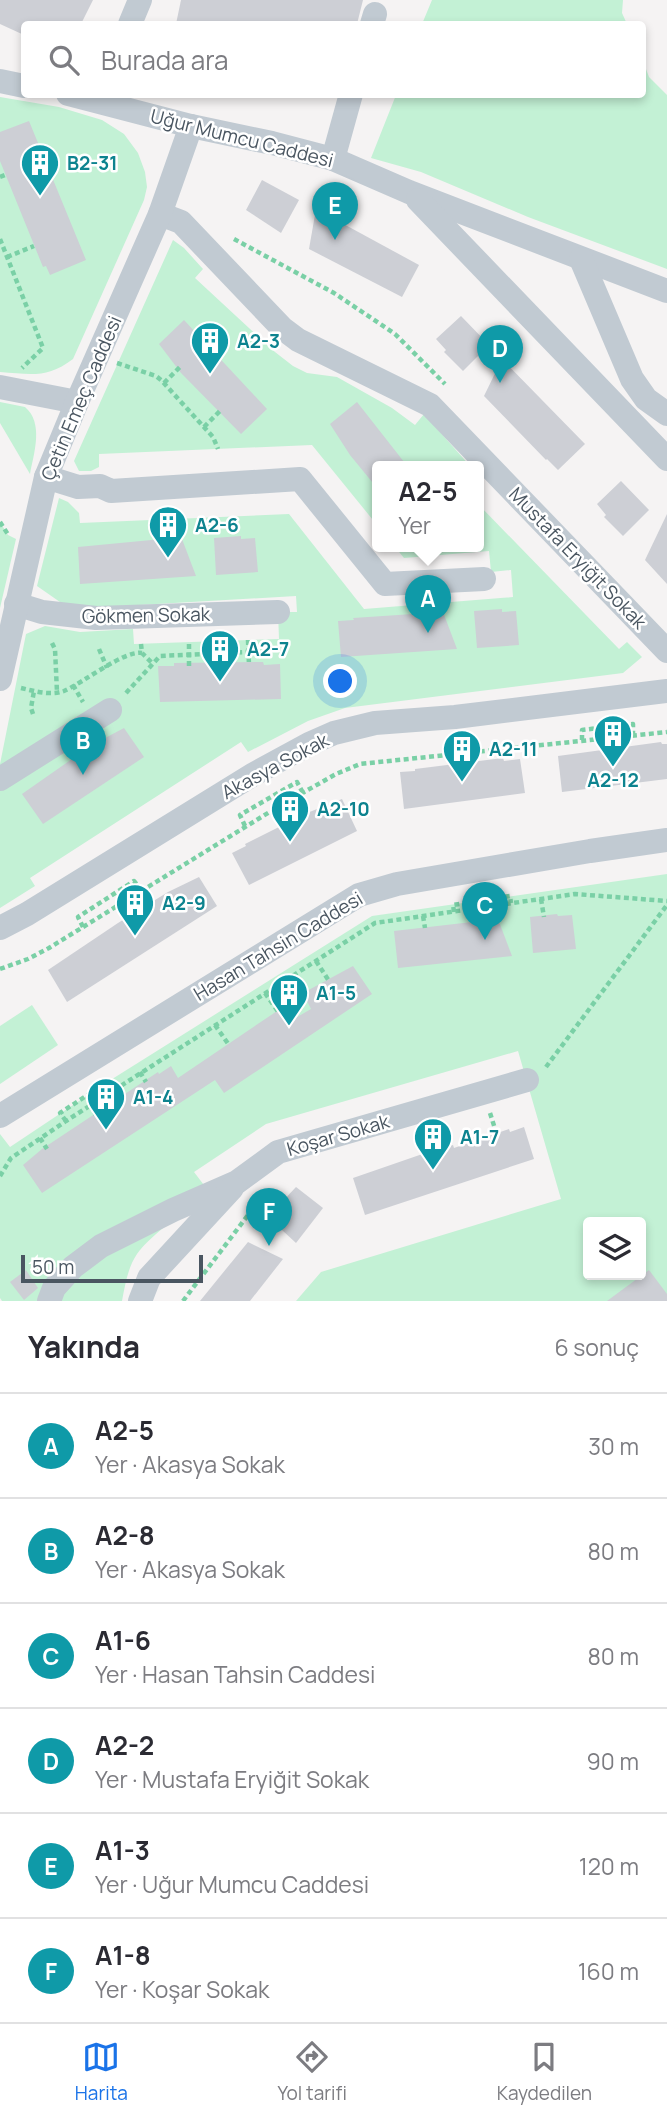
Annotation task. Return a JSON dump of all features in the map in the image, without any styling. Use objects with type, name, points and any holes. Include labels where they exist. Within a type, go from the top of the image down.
[{"type":"street","points":[[131,21],[140,0]]},
{"type":"street","points":[[0,81],[21,85]]},
{"type":"street","name":"Uğur Mumcu Caddesi","points":[[101,98],[191,127],[272,143],[333,159],[409,192],[667,291]]},
{"type":"street","points":[[333,159],[350,98]]},
{"type":"street","name":"Çetin Emeç Caddesi","points":[[8,683],[16,604],[46,478],[76,402],[160,214],[191,127]]},
{"type":"street","points":[[409,192],[667,459]]},
{"type":"street","name":"Mustafa Eryiğit Sokak","points":[[160,214],[181,222],[282,328],[298,340],[430,405],[484,461]]},
{"type":"street","points":[[488,273],[482,258],[482,248],[491,232],[501,227]]},
{"type":"street","points":[[581,259],[632,379],[646,399],[667,414]]},
{"type":"street","points":[[8,380],[76,402]]},
{"type":"street","name":"Mustafa Eryiğit Sokak","points":[[484,461],[667,651]]},
{"type":"street","points":[[46,478],[78,487],[100,486],[111,491],[300,479],[385,584],[484,579]]},
{"type":"street","name":"Gökmen Sokak","points":[[16,604],[42,612],[96,618],[278,612]]},
{"type":"street","name":"Akasya Sokak","points":[[0,928],[254,774],[334,733],[376,723],[455,717],[667,691]]},
{"type":"street","points":[[0,779],[110,710]]},
{"type":"street","name":"Hasan Tahsin Caddesi","points":[[0,1116],[359,895],[397,884],[667,840]]},
{"type":"street","name":"Koşar Sokak","points":[[141,1301],[149,1278],[237,1182],[278,1152],[527,1080]]},
{"type":"street","name":"Koşar Sokak","points":[[49,1301],[54,1288],[74,1267],[101,1246],[237,1182]]},
{"type":"path","points":[[0,239],[43,348],[8,380]]},
{"type":"path","points":[[7,257],[34,246]]},
{"type":"path","points":[[117,363],[156,376],[204,426],[217,443],[218,449]]},
{"type":"path","points":[[164,383],[180,367]]},
{"type":"path","points":[[204,426],[220,411]]},
{"type":"path","points":[[248,640],[249,665]]},
{"type":"path","points":[[189,642],[189,666]]},
{"type":"path","points":[[52,643],[55,649],[57,692]]},
{"type":"path","points":[[141,644],[142,653],[153,664]]},
{"type":"path","points":[[99,649],[107,668]]},
{"type":"path","points":[[110,710],[160,656],[248,652]]},
{"type":"path","points":[[8,683],[34,691],[57,692],[107,668],[127,655],[142,653]]},
{"type":"path","points":[[73,685],[83,704]]},
{"type":"path","points":[[33,714],[31,708],[34,691]]},
{"type":"path","points":[[582,740],[582,730],[633,724],[633,736]]},
{"type":"path","points":[[0,969],[29,959],[245,826],[336,774],[360,764],[667,732]]},
{"type":"path","points":[[481,741],[484,750]]},
{"type":"path","points":[[430,746],[430,755]]},
{"type":"path","points":[[245,826],[240,815],[297,782],[303,793]]},
{"type":"path","points":[[83,927],[78,917],[134,881],[142,891]]},
{"type":"path","points":[[0,1176],[11,1158],[40,1138],[375,923],[575,894],[667,903]]},
{"type":"path","points":[[454,912],[453,905],[510,896],[511,904]]},
{"type":"path","points":[[541,900],[544,918]]},
{"type":"path","points":[[527,1080],[539,1076],[667,903]]},
{"type":"path","points":[[482,908],[484,922]]},
{"type":"path","points":[[423,916],[425,928]]},
{"type":"path","points":[[316,961],[329,981]]},
{"type":"path","points":[[286,970],[290,976]]},
{"type":"path","points":[[265,993],[279,1013]]},
{"type":"path","points":[[236,1002],[240,1009]]},
{"type":"path","points":[[215,1025],[229,1045]]},
{"type":"path","points":[[140,1072],[146,1082]]},
{"type":"path","points":[[66,1121],[60,1113],[109,1081],[114,1089]]},
{"type":"path","points":[[90,1105],[96,1115]]},
{"type":"path","points":[[40,1138],[47,1149]]},
{"type":"path","points":[[183,1301],[268,1189]]},
{"type":"green space","points":[[432,0],[623,0],[622,13],[626,21],[423,21]]},
{"type":"green space","points":[[646,69],[649,77],[667,95],[667,269],[528,217],[421,172],[371,158],[395,98],[646,98]]},
{"type":"green space","points":[[0,97],[59,107],[102,120],[124,134],[138,153],[145,172],[147,187],[144,200],[73,359],[55,370],[38,374],[0,372]]},
{"type":"green space","points":[[173,240],[203,269],[195,278],[293,366],[307,373],[337,377],[392,408],[415,425],[424,414],[466,461],[372,461],[372,519],[312,445],[99,454],[99,467],[91,471],[79,471],[74,461]]},
{"type":"green space","points":[[0,402],[25,407],[34,421],[36,439],[30,474],[0,423]]},
{"type":"green space","points":[[59,498],[68,502],[79,513],[80,523],[289,514],[364,609],[513,597],[511,570],[491,572],[489,551],[484,551],[484,510],[619,649],[627,642],[642,657],[623,673],[345,708],[308,721],[248,752],[241,742],[30,878],[35,886],[0,908],[0,764],[26,634],[45,626],[80,632],[133,629],[134,644],[279,639],[278,612],[297,612],[296,596],[70,609],[37,586]]},
{"type":"green space","points":[[0,522],[8,535],[16,539],[0,608]]},
{"type":"green space","points":[[399,552],[477,552],[404,558]]},
{"type":"green space","points":[[667,874],[667,1301],[296,1301],[321,1272],[561,1199],[518,1051],[266,1124],[194,1172],[210,1193],[143,1246],[129,1270],[122,1301],[2,1301],[0,1134],[10,1147],[109,1081],[372,916]]},
{"type":"green space","points":[[32,1005],[58,1045],[0,1084],[0,1026]]},
{"type":"building","points":[[0,0],[93,0],[82,21],[21,21],[21,34],[0,24]]},
{"type":"building","points":[[181,0],[363,0],[358,21],[177,21]]},
{"type":"building","name":"B2-31","points":[[29,121],[86,260],[50,275],[46,266],[43,267],[0,161],[0,132]]},
{"type":"building","points":[[262,180],[299,200],[281,233],[246,210]]},
{"type":"building","points":[[316,209],[419,265],[402,297],[309,249]]},
{"type":"building","points":[[461,316],[489,345],[463,371],[444,352],[446,350],[436,339]]},
{"type":"building","name":"A2-3","points":[[184,320],[267,409],[241,434],[181,373],[159,344]]},
{"type":"building","points":[[502,359],[585,444],[558,470],[484,396]]},
{"type":"building","points":[[357,402],[403,461],[372,461],[372,482],[330,424]]},
{"type":"building","points":[[621,481],[649,510],[623,536],[604,517],[606,515],[597,504]]},
{"type":"building","points":[[667,514],[667,584],[645,560]]},
{"type":"building","points":[[241,536],[241,539],[255,538],[258,572],[216,575],[214,538]]},
{"type":"building","name":"A2-6","points":[[182,539],[196,576],[80,584],[78,547]]},
{"type":"building","points":[[502,609],[502,612],[516,611],[519,645],[477,648],[474,611]]},
{"type":"building","points":[[443,612],[457,649],[341,657],[338,621]]},
{"type":"building","name":"A2-7","points":[[263,662],[264,665],[280,664],[281,699],[160,702],[158,666],[174,666],[174,663]]},
{"type":"building","points":[[124,728],[144,757],[43,824],[22,794],[92,745]]},
{"type":"building","name":"A2-12","points":[[661,742],[667,744],[667,779],[562,792],[558,756]]},
{"type":"building","name":"A2-11","points":[[503,758],[504,761],[520,759],[525,793],[404,809],[400,772]]},
{"type":"building","name":"A2-10","points":[[342,799],[357,831],[249,885],[232,853],[307,813]]},
{"type":"building","name":"A2-9","points":[[199,877],[217,906],[67,1002],[48,970],[168,892]]},
{"type":"building","points":[[572,915],[576,949],[533,953],[530,917]]},
{"type":"building","points":[[498,919],[512,956],[398,968],[394,931]]},
{"type":"building","points":[[353,966],[372,994],[224,1093],[215,1080],[42,1193],[23,1165],[42,1149],[158,1072],[159,1074],[171,1066],[178,1078],[283,1007],[292,1020],[311,1009],[303,993]]},
{"type":"building","name":"A1-7","points":[[524,1127],[534,1159],[365,1215],[353,1178],[434,1150],[453,1145],[454,1148],[509,1129],[510,1132]]},
{"type":"building","points":[[296,1187],[323,1208],[296,1243],[268,1217]]},
{"type":"building","points":[[248,1242],[283,1259],[250,1301],[200,1301]]},
{"type":"building","points":[[26,1270],[38,1288],[24,1300],[10,1282]]},
{"type":"building","points":[[649,1270],[667,1294],[667,1301],[607,1301],[635,1280],[646,1280],[646,1272]]},
{"type":"place","name":"B2-31","points":[[40,197]]},
{"type":"place","name":"A1-3","points":[[335,240]]},
{"type":"place","name":"A2-3","points":[[210,375]]},
{"type":"place","name":"A2-2","points":[[500,383]]},
{"type":"place","name":"A2-6","points":[[168,559]]},
{"type":"place","name":"A2-5","points":[[428,633]]},
{"type":"place","name":"A2-7","points":[[220,683]]},
{"type":"place","name":"A2-12","points":[[613,768]]},
{"type":"place","name":"A2-8","points":[[83,775]]},
{"type":"place","name":"A2-11","points":[[462,783]]},
{"type":"place","name":"A2-10","points":[[290,843]]},
{"type":"place","name":"A2-9","points":[[135,937]]},
{"type":"place","name":"A1-6","points":[[485,940]]},
{"type":"place","name":"A1-5","points":[[289,1027]]},
{"type":"place","name":"A1-4","points":[[106,1131]]},
{"type":"place","name":"A1-7","points":[[433,1171]]},
{"type":"place","name":"A1-8","points":[[269,1246]]}]
